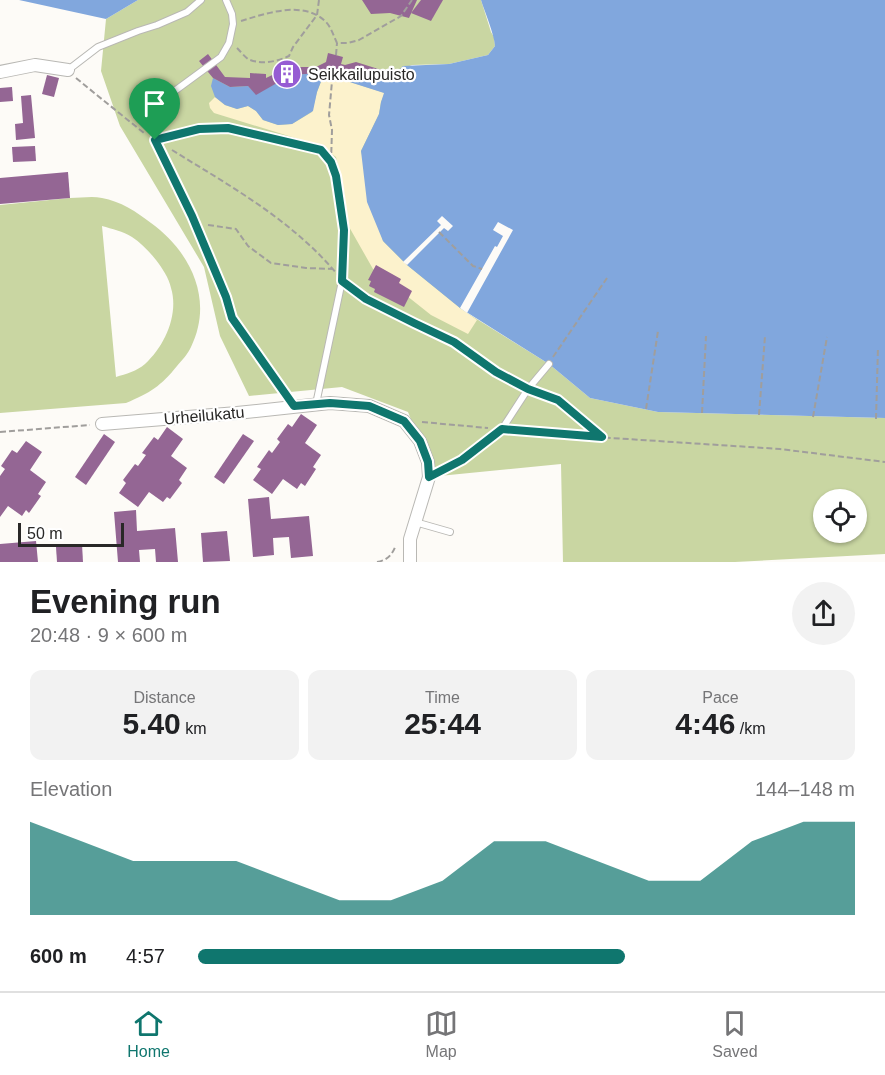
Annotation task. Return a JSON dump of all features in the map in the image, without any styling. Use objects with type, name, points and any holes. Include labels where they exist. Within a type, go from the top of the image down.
[{"type":"street","points":[[0,72],[34,65],[68,70]]},
{"type":"street","name":"Urheilukatu","points":[[102,424],[330,403],[369,406],[404,421]]},
{"type":"street","points":[[404,421],[420,441],[428,462],[429,477],[410,539],[410,562]]},
{"type":"lane","points":[[68,70],[98,47],[187,12],[201,0]]},
{"type":"lane","points":[[226,0],[232,14],[233,24],[229,43],[219,59],[176,90],[162,104],[156,116],[155,140],[196,224],[226,297],[232,318],[294,406]]},
{"type":"lane","points":[[315,405],[342,281]]},
{"type":"lane","points":[[429,477],[462,460],[502,429],[528,389],[549,364]]},
{"type":"lane","points":[[415,522],[450,532]]},
{"type":"path","points":[[229,43],[246,58],[260,62],[277,61],[289,56],[293,46],[316,15],[319,0]]},
{"type":"path","points":[[337,43],[359,40],[401,16],[412,0]]},
{"type":"path","points":[[233,24],[270,11],[302,9],[327,22],[337,43],[336,55]]},
{"type":"path","points":[[68,70],[143,132],[283,221],[323,257],[342,281],[366,299],[454,342],[496,372],[528,389],[558,400],[602,437]]},
{"type":"path","points":[[331,162],[332,130],[329,115],[333,70]]},
{"type":"path","points":[[155,140],[199,129],[228,128],[321,150],[331,162],[336,176],[344,230],[342,281]]},
{"type":"path","points":[[196,224],[219,225],[236,229],[248,246],[271,263],[333,269]]},
{"type":"path","points":[[439,232],[473,266],[482,269]]},
{"type":"path","points":[[549,364],[607,278]]},
{"type":"path","points":[[646,409],[658,331]]},
{"type":"path","points":[[702,413],[706,336]]},
{"type":"path","points":[[759,415],[765,336]]},
{"type":"path","points":[[813,417],[827,337]]},
{"type":"path","points":[[876,419],[878,347]]},
{"type":"path","points":[[404,421],[780,449],[885,462]]},
{"type":"path","points":[[0,432],[102,424]]},
{"type":"green space","points":[[138,0],[481,0],[494,37],[495,46],[488,55],[449,64],[412,65],[391,73],[385,93],[467,313],[549,364],[590,398],[658,412],[885,418],[885,554],[735,562],[563,562],[561,464],[429,477],[428,462],[408,412],[342,387],[249,396],[220,336],[204,267],[120,126],[101,71],[106,19]]},
{"type":"green space","points":[[70,198],[102,198],[128,208],[165,235],[177,248],[195,278],[200,312],[198,329],[190,350],[166,379],[148,392],[126,403],[0,413],[0,205]],"holes":[[[102,226],[129,235],[148,250],[167,277],[173,298],[172,319],[159,348],[142,366],[116,377]]]},
{"type":"sand","points":[[334,77],[385,93],[379,114],[361,151],[383,241],[407,265],[477,320],[468,334],[431,315],[373,269],[348,225],[344,191],[336,157],[321,146],[214,113],[210,108],[209,103],[215,97],[225,105],[237,109],[248,106],[256,111],[263,120],[278,125],[292,124],[312,112],[322,79]]},
{"type":"water","points":[[19,0],[138,0],[106,19]]},
{"type":"water","points":[[481,0],[885,0],[885,418],[658,412],[590,398],[549,364],[460,308],[407,265],[383,241],[367,202],[361,151],[379,114],[384,93],[334,77],[322,79],[313,111],[292,124],[278,125],[263,120],[256,111],[248,106],[237,109],[225,105],[215,97],[211,86],[213,78],[230,87],[248,86],[256,94],[291,75],[320,73],[329,69],[345,72],[354,69],[389,80],[391,73],[397,72],[403,66],[449,64],[488,55],[495,46]]},
{"type":"pier","points":[[442,216],[453,226],[448,231],[444,228],[407,265],[403,262],[441,225],[437,221]]},
{"type":"pier","points":[[498,222],[513,230],[467,313],[460,308],[503,236],[493,230]]},
{"type":"building","points":[[362,0],[417,0],[409,18],[390,13],[371,14]]},
{"type":"building","points":[[421,0],[443,0],[431,21],[411,13]]},
{"type":"building","name":"Seikkailupuisto","points":[[328,53],[343,57],[341,64],[356,62],[391,73],[389,80],[354,69],[345,72],[329,69],[320,73],[291,75],[256,95],[248,86],[230,87],[213,78],[199,61],[208,54],[225,77],[250,78],[250,73],[266,74],[266,78],[289,67],[316,67],[326,62]]},
{"type":"building","points":[[47,75],[59,78],[54,97],[42,94]]},
{"type":"building","points":[[12,87],[13,101],[0,102],[0,88]]},
{"type":"building","points":[[31,95],[35,138],[16,140],[15,124],[23,123],[21,96]]},
{"type":"building","points":[[35,146],[36,161],[13,162],[12,147]]},
{"type":"building","points":[[68,172],[70,198],[0,204],[0,178]]},
{"type":"building","points":[[376,265],[401,279],[399,283],[412,291],[404,307],[374,292],[375,289],[369,286],[371,281],[368,280]]},
{"type":"building","points":[[301,414],[317,425],[305,443],[321,455],[313,467],[316,469],[305,486],[301,483],[297,489],[283,479],[272,494],[253,480],[261,469],[257,467],[269,450],[272,453],[280,442],[277,439],[288,424],[292,427]]},
{"type":"building","points":[[167,427],[183,439],[171,456],[187,468],[179,480],[182,483],[170,499],[167,497],[163,502],[149,492],[138,507],[119,493],[126,483],[123,480],[135,464],[138,466],[146,455],[142,453],[154,437],[158,440]]},
{"type":"building","points":[[104,434],[115,442],[86,485],[75,477]]},
{"type":"building","points":[[243,434],[254,441],[224,484],[214,477]]},
{"type":"building","points":[[26,441],[42,452],[30,470],[46,482],[38,494],[41,496],[29,513],[26,510],[22,516],[8,506],[0,517],[0,476],[5,469],[1,466],[12,450],[17,453]]},
{"type":"building","points":[[269,497],[271,519],[309,516],[313,556],[291,558],[289,537],[273,538],[274,555],[253,557],[248,499]]},
{"type":"building","points":[[136,510],[137,531],[175,528],[178,562],[156,562],[155,549],[139,550],[140,562],[118,562],[114,512]]},
{"type":"building","points":[[227,531],[230,561],[203,562],[201,533]]},
{"type":"building","points":[[36,541],[38,562],[0,562],[0,544]]},
{"type":"building","points":[[82,544],[83,562],[57,562],[56,547]]},
{"type":"place","name":"Seikkailupuisto","points":[[287,74]]},
{"type":"route","points":[[228,128],[321,150],[331,162],[336,176],[344,230],[342,281],[366,299],[454,342],[496,372],[528,389],[558,400],[602,437],[502,429],[462,460],[429,477],[428,462],[420,441],[404,421],[369,406],[330,403],[294,406],[232,318],[226,297],[192,216],[155,140],[199,129],[228,128]]}]
